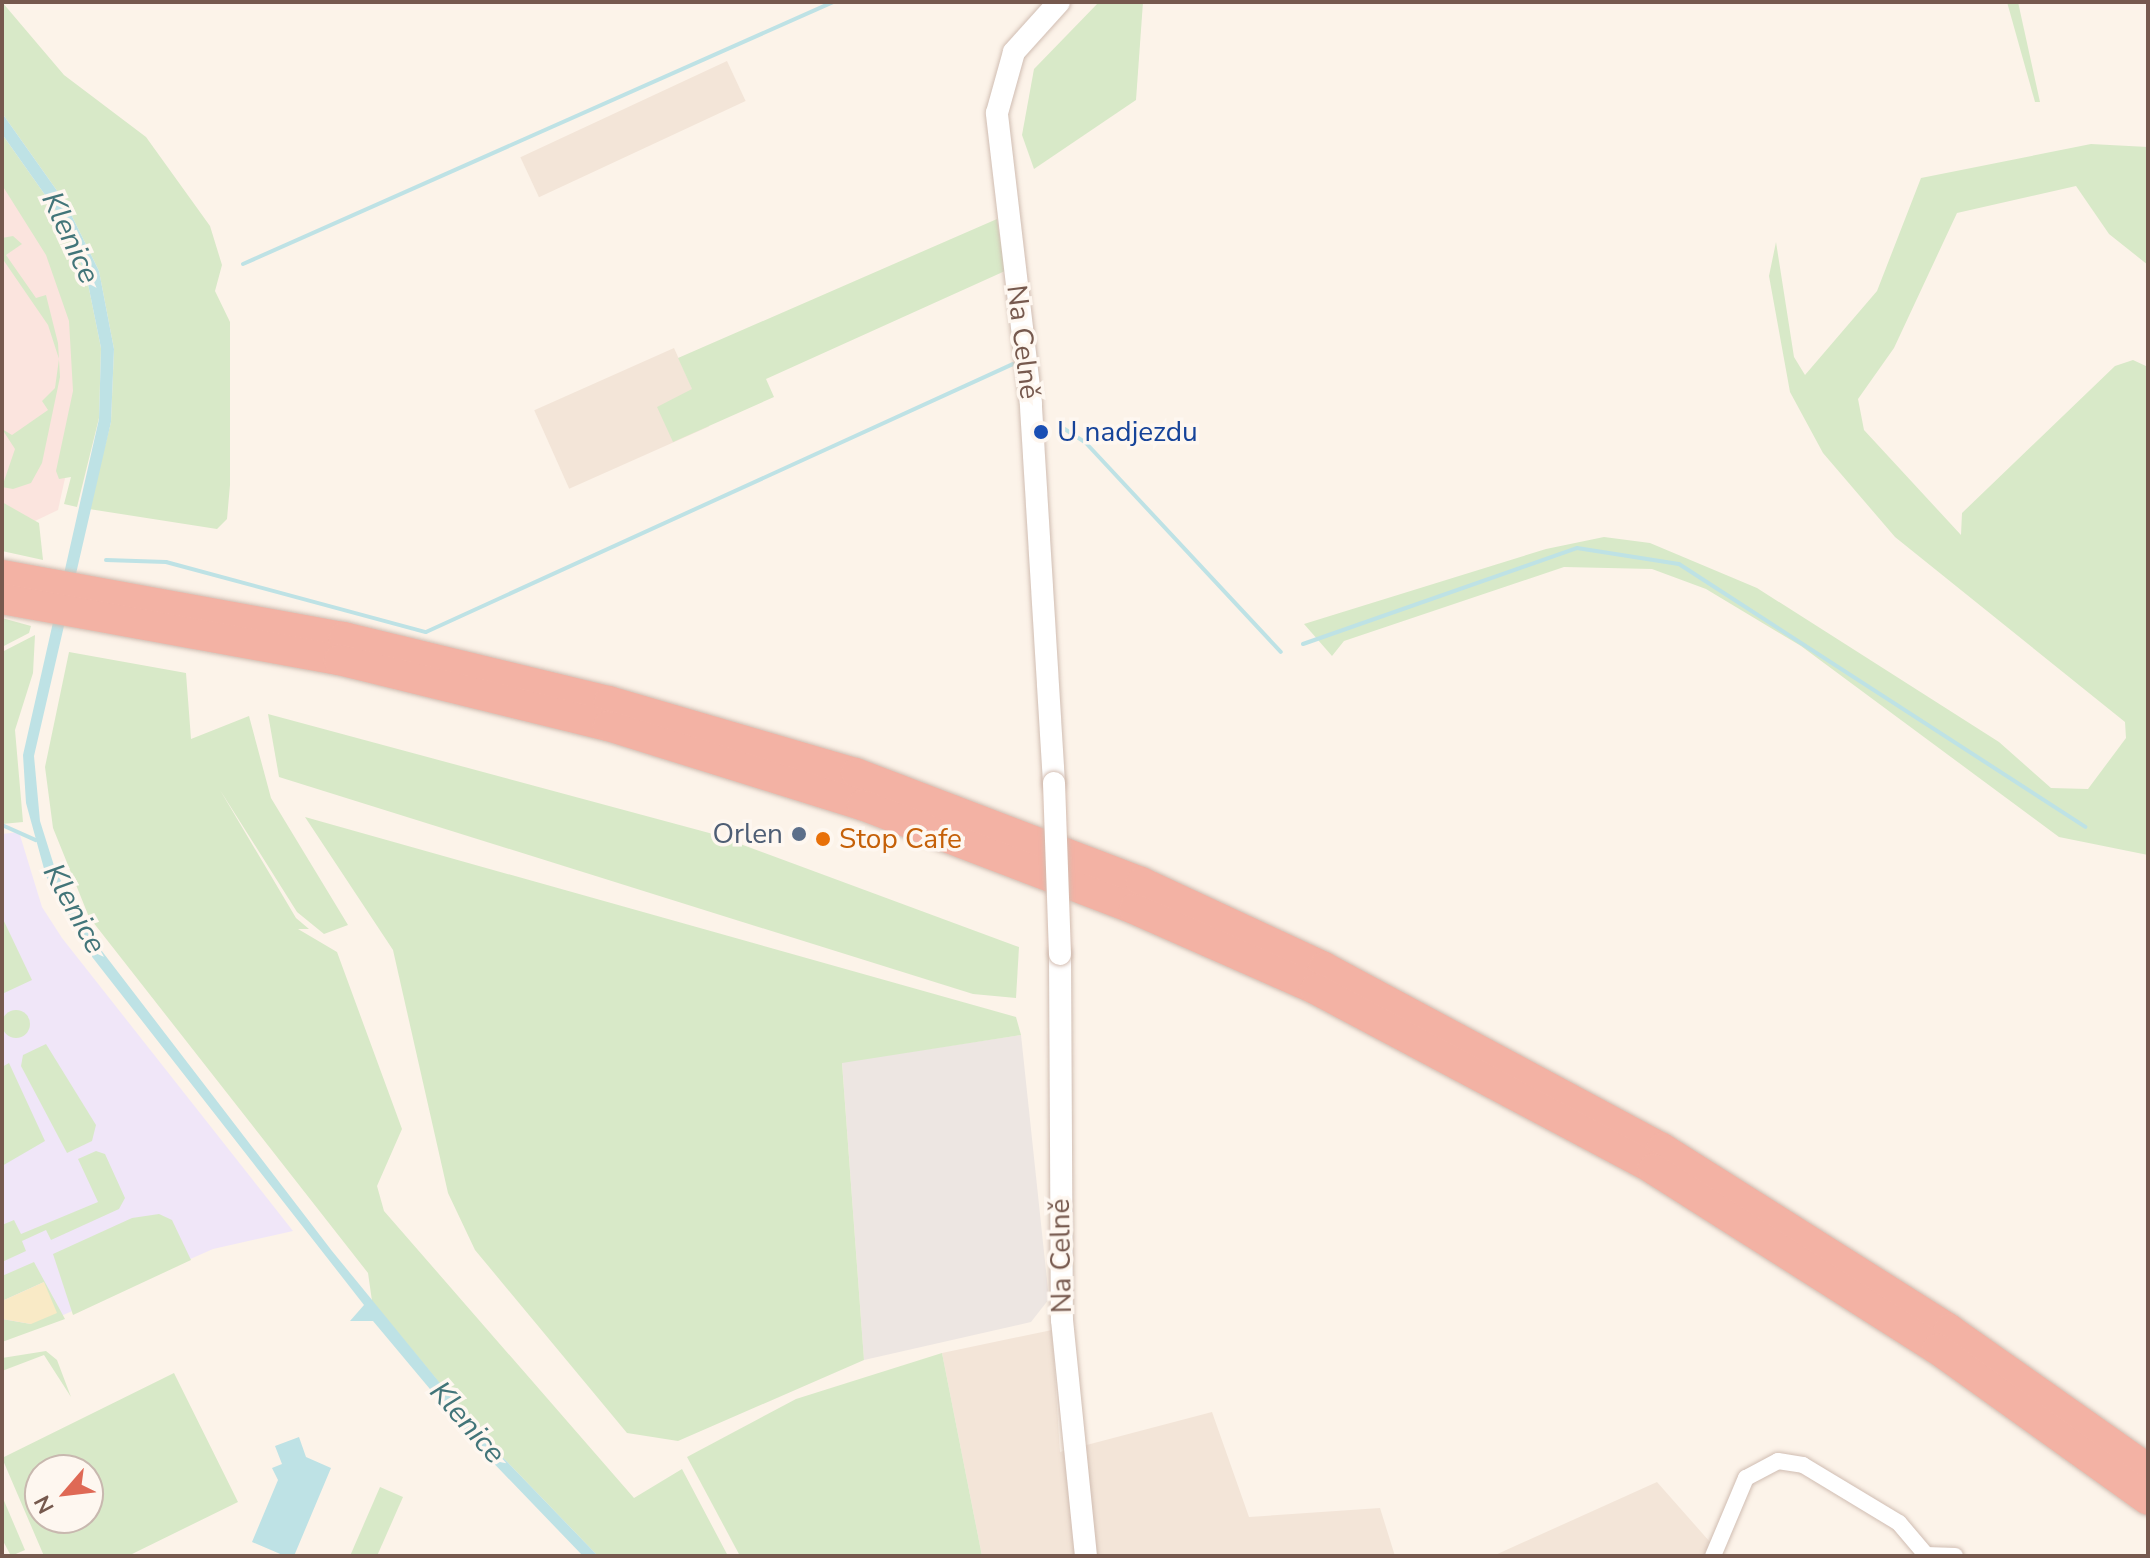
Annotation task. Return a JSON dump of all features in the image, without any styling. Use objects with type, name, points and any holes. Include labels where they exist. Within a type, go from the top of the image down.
[{"type":"highway","points":[[8,587],[344,637],[722,732],[964,811],[1141,882],[1338,974],[1662,1148],[1912,1304],[2148,1469]]},
{"type":"highway","points":[[105,603],[624,730],[862,805],[1134,909],[1328,995],[1653,1169],[1937,1349],[2148,1500]]},
{"type":"street","name":"Na Celně","points":[[1059,2],[1021,41],[999,93],[997,136],[1031,404],[1054,783],[1060,954],[1061,1304],[1086,1556]]},
{"type":"street","points":[[1713,1556],[1746,1478],[1778,1461],[1803,1465],[1899,1523],[1927,1556],[1955,1556]]},
{"type":"shaded area","points":[[727,61],[746,101],[539,197],[520,157]]},
{"type":"shaded area","points":[[2,171],[45,234],[77,319],[73,442],[58,510],[12,532],[2,526]]},
{"type":"shaded area","points":[[674,348],[709,427],[569,489],[534,410]]},
{"type":"shaded area","points":[[19,832],[42,907],[62,938],[293,1231],[213,1249],[2,1342],[2,834]]},
{"type":"shaded area","points":[[1021,1035],[1049,1299],[1031,1322],[864,1360],[842,1062]]},
{"type":"shaded area","points":[[1052,1330],[1060,1452],[1212,1412],[1249,1517],[1380,1508],[1395,1556],[982,1556],[942,1353]]},
{"type":"shaded area","points":[[1657,1482],[1710,1542],[1704,1556],[1493,1556]]},
{"type":"green space","points":[[2,2],[64,75],[146,137],[210,226],[222,265],[215,291],[230,322],[230,485],[227,519],[217,529],[89,509],[111,422],[114,349],[99,271],[65,202],[2,113]]},
{"type":"green space","points":[[1099,2],[1143,2],[1136,100],[1034,169],[1022,135],[1034,69]]},
{"type":"green space","points":[[2007,2],[2018,2],[2040,102],[2035,102]]},
{"type":"green space","points":[[2,134],[55,209],[86,274],[101,348],[99,418],[77,507],[64,504],[71,477],[59,479],[56,471],[73,391],[69,321],[46,255],[2,185]]},
{"type":"green space","points":[[2091,144],[2148,147],[2148,265],[2109,234],[2076,186],[1957,213],[1894,348],[1858,399],[1864,430],[1961,535],[1962,513],[2115,366],[2133,360],[2148,367],[2148,855],[2059,837],[1801,646],[1706,589],[1652,569],[1564,567],[1344,641],[1332,656],[1304,624],[1546,549],[1604,537],[1650,543],[1757,588],[1999,742],[2051,788],[2088,789],[2126,738],[2125,722],[1895,537],[1823,453],[1790,392],[1769,276],[1776,242],[1794,357],[1805,375],[1877,291],[1921,178]]},
{"type":"green space","points":[[997,219],[1005,271],[766,379],[774,397],[673,442],[657,407],[692,389],[678,358]]},
{"type":"green space","points":[[13,236],[22,244],[6,255],[36,298],[46,295],[59,359],[48,325],[2,258],[2,238]]},
{"type":"green space","points":[[59,359],[60,377],[42,463],[31,483],[13,489],[2,487],[15,449],[2,429],[12,435],[48,410],[42,401],[55,388]]},
{"type":"green space","points":[[2,502],[39,523],[43,560],[2,551]]},
{"type":"green space","points":[[2,618],[31,626],[29,633],[2,647]]},
{"type":"green space","points":[[35,635],[33,673],[15,730],[23,822],[2,824],[2,652]]},
{"type":"green space","points":[[69,652],[186,673],[191,739],[249,716],[271,798],[348,925],[324,934],[297,912],[220,790],[296,918],[309,929],[298,929],[337,952],[402,1129],[377,1186],[384,1211],[634,1498],[682,1469],[728,1556],[598,1556],[489,1443],[372,1301],[368,1273],[89,917],[53,828],[45,767]]},
{"type":"green space","points":[[268,714],[713,834],[1019,947],[1016,998],[973,994],[279,777]]},
{"type":"green space","points":[[305,817],[1016,1017],[1021,1035],[842,1063],[864,1360],[678,1441],[627,1433],[475,1250],[448,1193],[393,950]]},
{"type":"green space","points":[[2,917],[32,980],[2,994]]},
{"type":"green space","points":[[16,1010],[26,1014],[30,1024],[26,1034],[16,1038],[6,1034],[2,1024],[6,1014]]},
{"type":"green space","points":[[46,1044],[96,1125],[92,1141],[67,1153],[21,1066],[23,1055]]},
{"type":"green space","points":[[9,1063],[45,1141],[2,1166],[2,1067]]},
{"type":"green space","points":[[96,1151],[105,1154],[125,1198],[119,1209],[51,1240],[46,1230],[22,1241],[26,1251],[2,1262],[2,1225],[14,1220],[21,1234],[98,1202],[78,1159]]},
{"type":"green space","points":[[159,1214],[172,1220],[191,1260],[73,1315],[53,1254],[132,1218]]},
{"type":"green space","points":[[34,1262],[65,1319],[2,1342],[2,1319],[31,1324],[44,1282],[2,1301],[2,1276]]},
{"type":"green space","points":[[46,1351],[57,1360],[71,1397],[44,1355],[2,1371],[2,1358]]},
{"type":"green space","points":[[942,1353],[982,1556],[740,1556],[687,1457],[796,1399]]},
{"type":"green space","points":[[174,1373],[238,1502],[128,1556],[44,1556],[35,1534],[104,1534],[104,1454],[24,1454],[24,1509],[2,1458]]},
{"type":"green space","points":[[380,1487],[403,1497],[377,1556],[350,1556]]},
{"type":"green space","points":[[2,1496],[25,1550],[11,1556],[2,1539]]},
{"type":"sand","points":[[44,1282],[57,1313],[31,1324],[2,1319],[2,1301]]},
{"type":"water","name":"Klenice","points":[[2,113],[65,202],[99,271],[114,349],[111,422],[34,756],[40,821],[56,872],[98,946],[332,1251],[489,1443],[598,1556],[583,1556],[481,1450],[373,1321],[350,1321],[364,1305],[89,953],[46,876],[26,803],[23,755],[99,419],[101,348],[86,274],[55,209],[2,134]]},
{"type":"water","points":[[299,1437],[306,1457],[331,1468],[294,1556],[285,1556],[252,1542],[278,1480],[272,1468],[282,1464],[275,1446]]},
{"type":"waterway","points":[[243,264],[833,2]]},
{"type":"waterway","points":[[106,560],[166,562],[426,632],[1013,364]]},
{"type":"waterway","points":[[1060,426],[1085,442],[1281,652]]},
{"type":"waterway","points":[[1303,644],[1577,548],[1679,564],[2085,827]]},
{"type":"waterway","points":[[2,825],[36,840]]},
{"type":"place","name":"U nadjezdu","points":[[1041,432]]},
{"type":"place","name":"Orlen","points":[[799,834]]},
{"type":"place","name":"Stop Cafe","points":[[823,839]]}]
